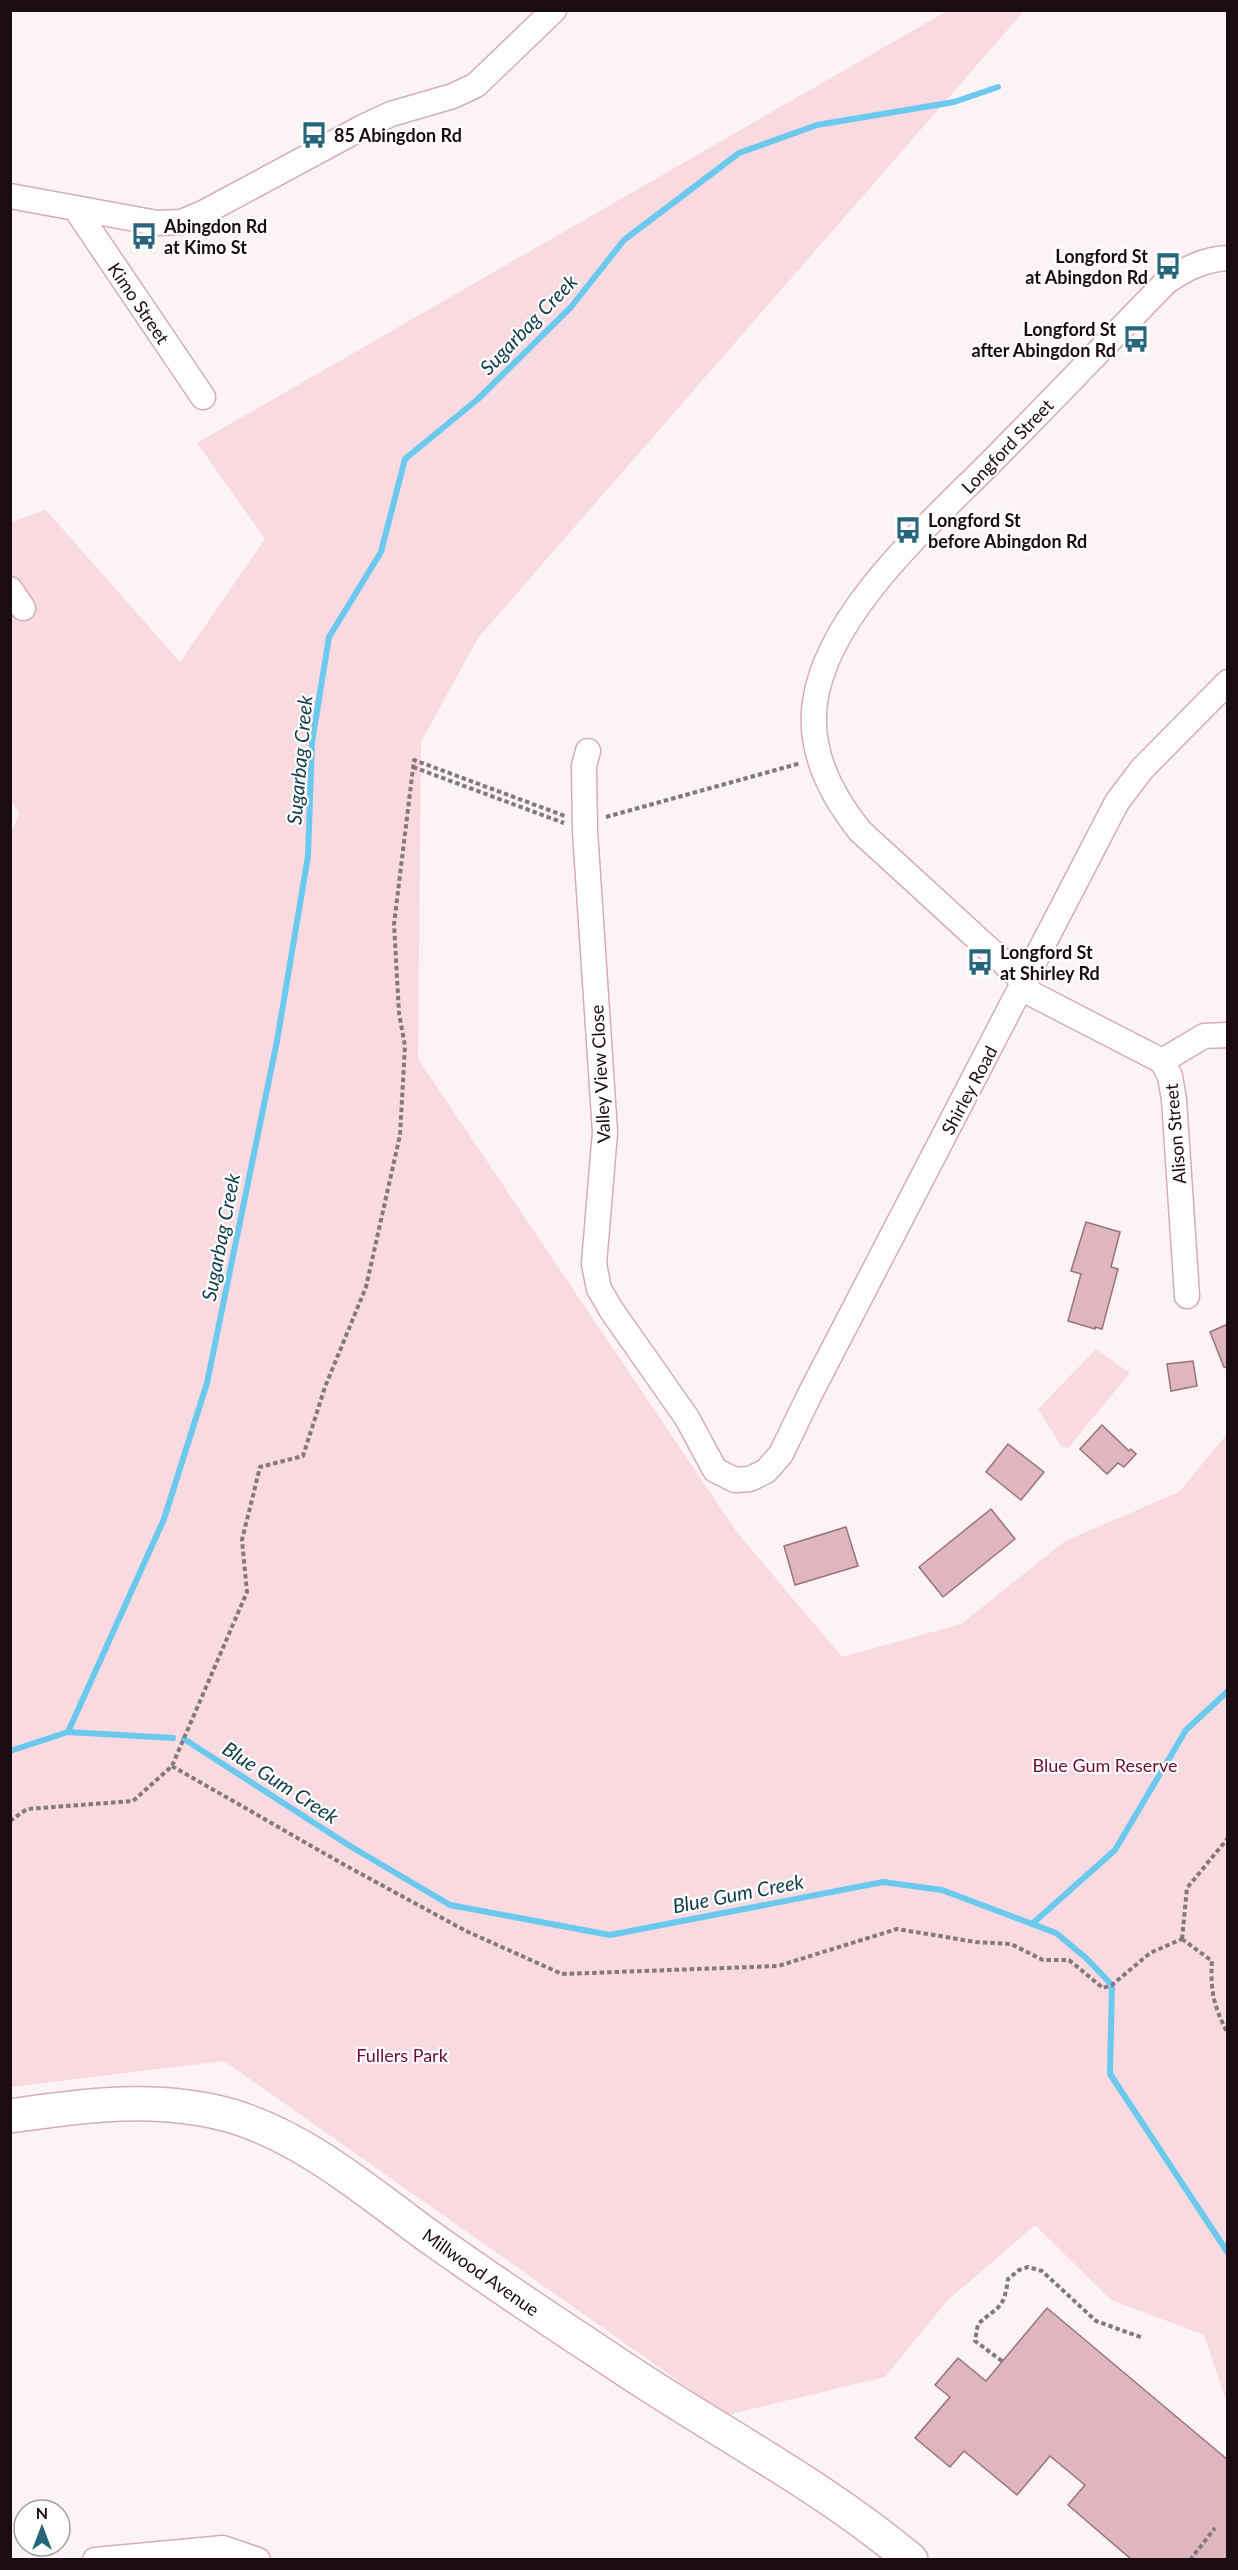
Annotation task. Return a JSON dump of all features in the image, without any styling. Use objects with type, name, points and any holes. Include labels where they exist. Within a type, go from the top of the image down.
[{"type":"main road","name":"Millwood Avenue","points":[[10,2116],[106,2103],[151,2103],[199,2108],[234,2117],[285,2138],[333,2167],[466,2263],[633,2375],[854,2515],[911,2559]]},
{"type":"street","points":[[10,196],[157,223],[181,222],[203,213],[363,127],[391,114],[453,96],[476,85],[554,10]]},
{"type":"street","name":"Kimo Street","points":[[75,208],[203,397]]},
{"type":"street","name":"Longford Street","points":[[1024,984],[1016,973],[860,831],[842,808],[830,788],[819,758],[814,730],[820,679],[834,644],[853,612],[906,550],[1166,282],[1184,270],[1204,262],[1227,258]]},
{"type":"street","name":"Shirley Road","points":[[716,1470],[735,1480],[750,1479],[766,1471],[781,1454],[1117,802],[1142,770],[1227,682]]},
{"type":"street","name":"Valley View Close","points":[[588,751],[584,766],[585,827],[605,1132],[594,1264],[599,1289],[612,1311],[687,1418],[716,1470]]},
{"type":"street","name":"Alison Street","points":[[1024,984],[1032,994],[1162,1061],[1170,1076],[1174,1100],[1187,1296]]},
{"type":"street","points":[[1162,1061],[1204,1036],[1227,1035]]},
{"type":"street","points":[[95,2559],[224,2548],[258,2559]]},
{"type":"path","points":[[10,1821],[27,1809],[133,1801],[172,1766],[248,1592],[242,1540],[260,1467],[303,1456],[325,1387],[366,1287],[400,1135],[405,1046],[399,1013],[394,924],[413,767],[585,827],[819,758]]},
{"type":"path","points":[[172,1766],[341,1863],[466,1931],[562,1974],[778,1966],[897,1929],[976,1942],[1011,1944],[1043,1960],[1069,1960],[1102,1988],[1112,1985],[1150,1953],[1182,1939]]},
{"type":"path","points":[[1182,1939],[1187,1887],[1227,1838]]},
{"type":"path","points":[[1182,1939],[1212,1961],[1210,1986],[1219,2018],[1227,2034]]},
{"type":"path","points":[[1002,2361],[975,2340],[978,2324],[998,2312],[1006,2295],[1008,2280],[1019,2270],[1028,2267],[1042,2271],[1096,2321],[1143,2338]]},
{"type":"path","points":[[1190,2559],[1215,2528]]},
{"type":"green space","points":[[947,11],[1024,11],[478,638],[421,742],[418,1059],[736,1531],[842,1657],[961,1624],[1065,1541],[1179,1492],[1227,1434],[1227,2404],[1204,2335],[1111,2300],[1035,2225],[947,2301],[885,2377],[727,2415],[224,2061],[11,2087],[10,836],[19,813],[10,798],[11,522],[46,510],[180,662],[265,539],[197,443]]},
{"type":"green space","points":[[1096,1349],[1130,1373],[1068,1448],[1061,1446],[1038,1409]]},
{"type":"building","points":[[1086,1222],[1120,1232],[1111,1267],[1118,1269],[1102,1329],[1068,1321],[1081,1274],[1071,1271]]},
{"type":"building","points":[[1228,1324],[1228,1368],[1224,1367],[1210,1332]]},
{"type":"building","points":[[1193,1361],[1197,1386],[1171,1391],[1167,1364]]},
{"type":"building","points":[[1102,1425],[1129,1451],[1131,1449],[1136,1454],[1124,1467],[1118,1463],[1107,1474],[1080,1449]]},
{"type":"building","points":[[1008,1444],[1044,1472],[1021,1500],[986,1472]]},
{"type":"building","points":[[991,1509],[1015,1539],[943,1597],[919,1567]]},
{"type":"building","points":[[846,1527],[858,1566],[795,1585],[784,1546]]},
{"type":"building","points":[[1047,2308],[1228,2460],[1228,2560],[1132,2560],[1068,2505],[1085,2485],[1050,2456],[1017,2495],[964,2451],[950,2467],[915,2438],[950,2397],[935,2385],[958,2358],[986,2381]]},
{"type":"waterway","name":"Sugarbag Creek","points":[[68,1732],[164,1519],[207,1383],[277,1041],[308,856],[312,742],[329,637],[381,552],[405,459],[478,399],[571,307],[624,240],[739,153],[817,125],[954,102],[998,87]]},
{"type":"waterway","name":"Blue Gum Creek","points":[[1032,1924],[1115,1850],[1186,1730],[1228,1691]]},
{"type":"waterway","name":"Blue Gum Creek","points":[[10,1751],[68,1732],[173,1738]]},
{"type":"waterway","name":"Blue Gum Creek","points":[[184,1739],[350,1846],[450,1905],[610,1935],[883,1882],[942,1890],[1056,1933],[1086,1958],[1112,1985],[1110,2074],[1228,2253]]},
{"type":"place","name":"85 Abingdon Rd","points":[[314,135]]},
{"type":"place","name":"Abingdon Rd at Kimo St","points":[[144,236]]},
{"type":"place","name":"Longford St at Abingdon Rd","points":[[1168,266]]},
{"type":"place","name":"Longford St after Abingdon Rd","points":[[1136,339]]},
{"type":"place","name":"Longford St before Abingdon Rd","points":[[908,530]]},
{"type":"place","name":"Longford St at Shirley Rd","points":[[980,962]]},
{"type":"park label","name":"Blue Gum Reserve","points":[[1105,1765]]},
{"type":"park label","name":"Fullers Park","points":[[402,2055]]}]
